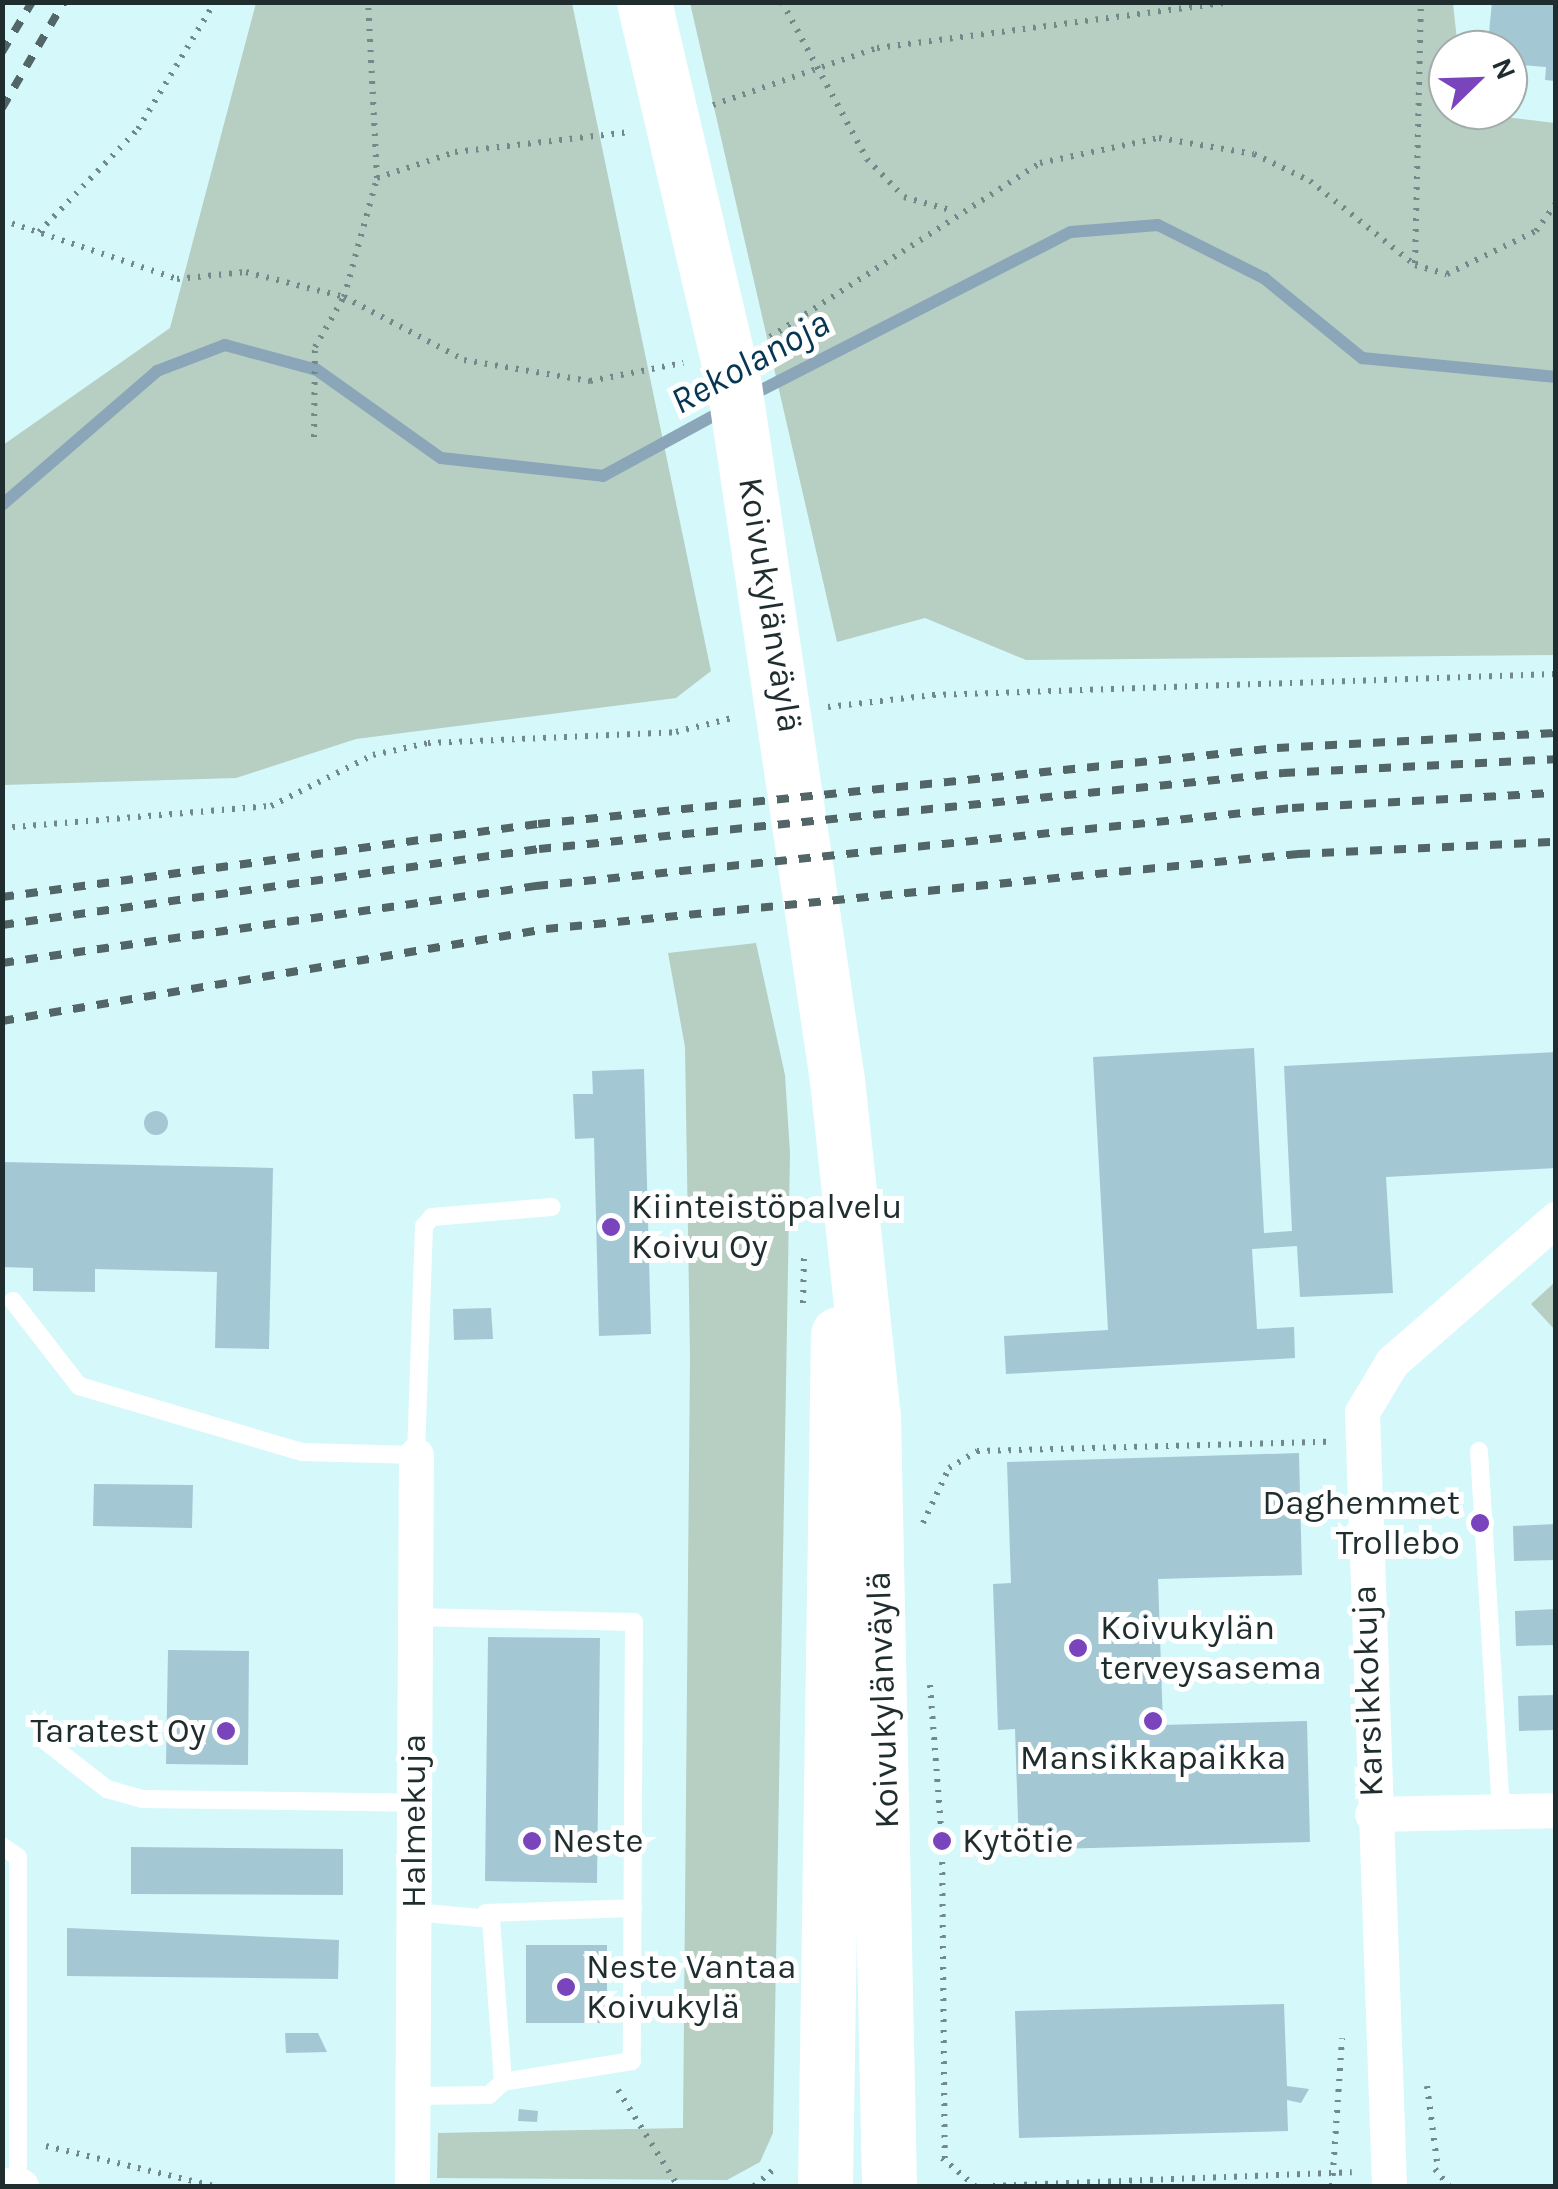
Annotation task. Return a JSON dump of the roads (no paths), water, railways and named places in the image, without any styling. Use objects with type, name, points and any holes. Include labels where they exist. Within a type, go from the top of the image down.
[{"type":"main road","name":"Koivukylänväylä","points":[[652,26],[734,385],[837,1080],[847,1216],[874,1435],[889,2186]]},
{"type":"main road","name":"Koivukylänväylä","points":[[825,2186],[832,1414],[847,1216]]},
{"type":"street","name":"Karsikkokuja","points":[[1389,2179],[1372,1814],[1362,1412],[1392,1362],[1556,1220]]},
{"type":"street","name":"Halmekuja","points":[[412,2186],[416,1456]]},
{"type":"street","points":[[1372,1814],[1556,1810]]},
{"type":"street","points":[[2,2185],[20,2186]]},
{"type":"lane","points":[[13,1301],[78,1386],[302,1452],[416,1456],[424,1226],[432,1217],[552,1207]]},
{"type":"lane","points":[[1479,1451],[1500,1811]]},
{"type":"lane","points":[[413,2096],[488,2095],[503,2082],[632,2062],[633,1908],[634,1622],[415,1617]]},
{"type":"lane","points":[[44,1740],[106,1789],[142,1798],[414,1803]]},
{"type":"lane","points":[[2,1846],[18,1858],[15,2143],[20,2186]]},
{"type":"lane","points":[[414,1912],[633,1908]]},
{"type":"lane","points":[[486,1913],[503,2082]]},
{"type":"waterway","name":"Rekolanoja","points":[[750,396],[1071,232],[1158,225],[1264,278],[1362,358],[1556,377]]},
{"type":"waterway","name":"Rekolanoja","points":[[2,505],[157,371],[225,345],[317,370],[441,458],[603,476],[724,410]]},
{"type":"railway","points":[[2,52],[32,2]]},
{"type":"railway","points":[[2,108],[64,2]]},
{"type":"railway","points":[[2,897],[538,824],[1277,748],[1556,733]]},
{"type":"railway","points":[[2,925],[539,849],[1283,773],[1556,759]]},
{"type":"railway","points":[[2,963],[536,886],[1292,808],[1556,793]]},
{"type":"railway","points":[[2,1021],[546,929],[1298,854],[1556,842]]},
{"type":"place","name":"Kiinteistöpalvelu Koivu Oy","points":[[611,1227]]},
{"type":"place","name":"Daghemmet Trollebo","points":[[1480,1523]]},
{"type":"place","name":"Koivukylän terveysasema","points":[[1078,1648]]},
{"type":"place","name":"Mansikkapaikka","points":[[1153,1721]]},
{"type":"place","name":"Taratest Oy","points":[[226,1731]]},
{"type":"place","name":"Neste","points":[[532,1841]]},
{"type":"place","name":"Kytötie","points":[[942,1841]]},
{"type":"place","name":"Neste Vantaa Koivukylä","points":[[566,1987]]}]
